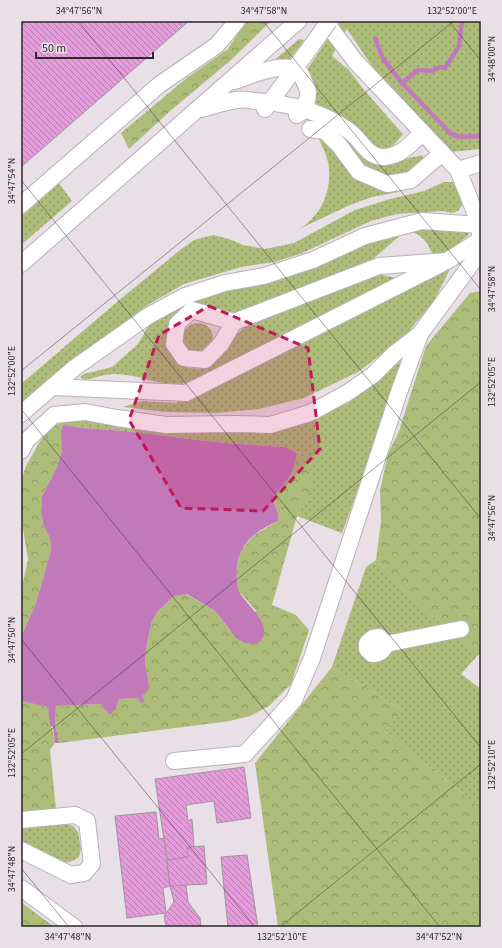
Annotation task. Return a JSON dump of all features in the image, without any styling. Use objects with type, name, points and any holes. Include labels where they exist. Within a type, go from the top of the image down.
[{"type":"lane","points":[[21,205],[159,85],[217,45],[237,21]]},
{"type":"lane","points":[[21,264],[298,21]]},
{"type":"lane","points":[[21,451],[26,441],[54,415],[85,412],[166,425],[270,425],[310,413],[373,375],[394,354],[420,334],[474,273],[480,252],[480,230],[458,170],[355,61],[325,21]]},
{"type":"lane","points":[[267,107],[330,21]]},
{"type":"lane","points":[[226,84],[265,70],[282,67],[295,69],[303,78],[308,92],[299,113]]},
{"type":"lane","points":[[196,110],[237,100],[299,113],[339,125],[351,132],[370,154],[384,157],[397,154],[408,148],[422,133]]},
{"type":"lane","points":[[310,129],[325,131],[340,145],[359,172],[387,184],[411,180],[442,153]]},
{"type":"lane","points":[[458,170],[481,163]]},
{"type":"lane","points":[[21,414],[74,369],[148,316],[185,296],[225,282],[264,276],[313,260],[365,236],[422,221],[480,230]]},
{"type":"lane","points":[[53,387],[186,393],[448,261],[480,230]]},
{"type":"lane","points":[[234,322],[379,266],[448,261]]},
{"type":"lane","points":[[174,761],[245,754],[294,700],[312,658],[399,392],[420,334]]},
{"type":"lane","points":[[386,644],[461,629]]},
{"type":"lane","points":[[21,820],[75,815],[87,821],[92,864],[84,873],[71,875],[21,850]]},
{"type":"lane","points":[[21,888],[74,927]]},
{"type":"highlighted area","points":[[209,306],[308,348],[320,449],[263,511],[181,508],[129,420],[159,335]]},
{"type":"green space","points":[[246,21],[271,21],[231,60],[169,112],[129,149],[121,133],[188,77],[228,49]]},
{"type":"green space","points":[[340,21],[481,21],[481,149],[450,152],[378,75],[347,29],[332,56],[349,70],[364,90],[403,134],[393,146],[378,149],[312,106],[306,71]]},
{"type":"green space","points":[[299,39],[304,40],[285,64],[270,64]]},
{"type":"green space","points":[[305,112],[401,160],[423,155],[421,166],[408,175],[387,179],[370,174],[319,124],[299,117]]},
{"type":"green space","points":[[317,136],[328,141],[351,171],[362,182],[374,187],[402,189],[398,192],[372,197],[350,205],[299,229],[307,224],[319,210],[323,203],[328,186],[329,168],[324,151]]},
{"type":"green space","points":[[444,182],[453,182],[459,186],[464,197],[462,205],[458,211],[452,213],[443,211],[397,214],[371,221],[300,254],[274,262],[241,267],[184,284],[146,306],[21,408],[21,384],[117,302],[194,240],[213,235],[229,239],[243,245],[265,249],[294,243],[355,210],[390,199],[424,191]]},
{"type":"green space","points":[[59,183],[72,201],[21,245],[21,217]]},
{"type":"green space","points":[[421,224],[468,230],[469,235],[444,254],[432,253],[427,243],[419,235],[412,232],[403,233],[373,259],[244,311],[230,313],[208,305],[189,308],[176,316],[168,328],[166,342],[175,359],[188,368],[205,369],[221,357],[236,335],[246,326],[375,274],[398,278],[363,298],[188,382],[170,384],[134,376],[115,374],[103,375],[85,380],[80,377],[84,374],[112,367],[138,344],[149,325],[161,315],[187,298],[366,238]]},
{"type":"green space","points":[[450,269],[434,301],[404,337],[358,372],[304,398],[259,409],[216,413],[167,412],[123,407],[142,401],[176,403]]},
{"type":"green space","points":[[481,291],[481,656],[417,604],[376,560],[381,521],[380,491],[388,454],[399,431],[426,346],[470,293]]},
{"type":"green space","points":[[198,323],[209,327],[213,338],[209,349],[198,353],[187,349],[183,338],[187,327]]},
{"type":"green space","points":[[407,356],[342,533],[297,516],[307,502],[304,454],[297,453],[285,447],[224,443],[125,431],[53,425],[74,420],[93,419],[269,430],[377,380]]},
{"type":"green space","points":[[53,425],[63,425],[62,451],[57,467],[42,496],[41,512],[44,527],[50,538],[51,550],[36,603],[21,637],[21,591],[28,559],[21,517],[21,484],[25,468],[39,443]]},
{"type":"green space","points":[[297,453],[304,454],[309,459],[311,488],[307,502],[297,516],[272,605],[296,615],[309,630],[291,684],[269,706],[250,716],[230,721],[59,743],[55,725],[56,706],[101,704],[116,709],[119,699],[137,698],[142,704],[142,696],[149,686],[145,663],[147,643],[152,621],[157,612],[174,596],[186,594],[215,611],[230,631],[256,611],[238,590],[236,571],[241,550],[254,535],[278,521],[274,500],[278,491],[292,473]]},
{"type":"green space","points":[[376,560],[417,604],[479,654],[461,674],[481,689],[481,808],[385,731],[403,710],[332,667],[366,567]]},
{"type":"green space","points":[[332,667],[403,710],[385,731],[481,808],[481,927],[278,927],[255,763]]},
{"type":"green space","points":[[21,701],[49,707],[50,726],[52,727],[55,743],[50,750],[56,810],[21,814]]},
{"type":"green space","points":[[63,823],[73,826],[78,832],[81,849],[79,857],[73,861],[62,863],[21,841],[21,828]]},
{"type":"green space","points":[[21,902],[54,927],[21,927]]},
{"type":"shaded area","points":[[63,425],[224,443],[285,447],[297,453],[292,473],[278,491],[274,500],[278,521],[266,527],[249,539],[242,550],[238,562],[238,590],[263,624],[263,638],[257,644],[245,643],[236,638],[215,611],[187,594],[174,596],[157,612],[152,621],[147,643],[145,663],[149,686],[148,691],[142,696],[145,701],[142,704],[137,698],[119,699],[116,709],[110,714],[101,704],[56,706],[55,725],[59,743],[55,743],[53,727],[50,726],[48,707],[21,701],[21,637],[36,603],[51,550],[50,538],[44,527],[41,512],[42,496],[57,467],[62,451],[61,432]]},
{"type":"building","points":[[21,21],[189,21],[21,167]]},
{"type":"building","points":[[244,767],[251,818],[217,823],[214,801],[186,805],[188,821],[192,819],[194,847],[188,857],[167,860],[155,779]]},
{"type":"building","points":[[156,812],[159,839],[164,838],[170,886],[163,888],[166,913],[127,918],[115,816]]},
{"type":"building","points":[[204,846],[207,884],[170,886],[167,860],[188,857],[187,847]]},
{"type":"building","points":[[247,855],[258,927],[228,927],[221,857]]},
{"type":"building","points":[[186,885],[188,902],[200,918],[201,927],[166,927],[164,916],[174,902],[170,886]]},
{"type":"waterway","points":[[402,83],[418,70],[432,71],[439,67],[445,68],[459,46],[462,21]]},
{"type":"waterway","points":[[375,38],[383,59],[402,83],[451,134],[460,137],[481,136]]}]
